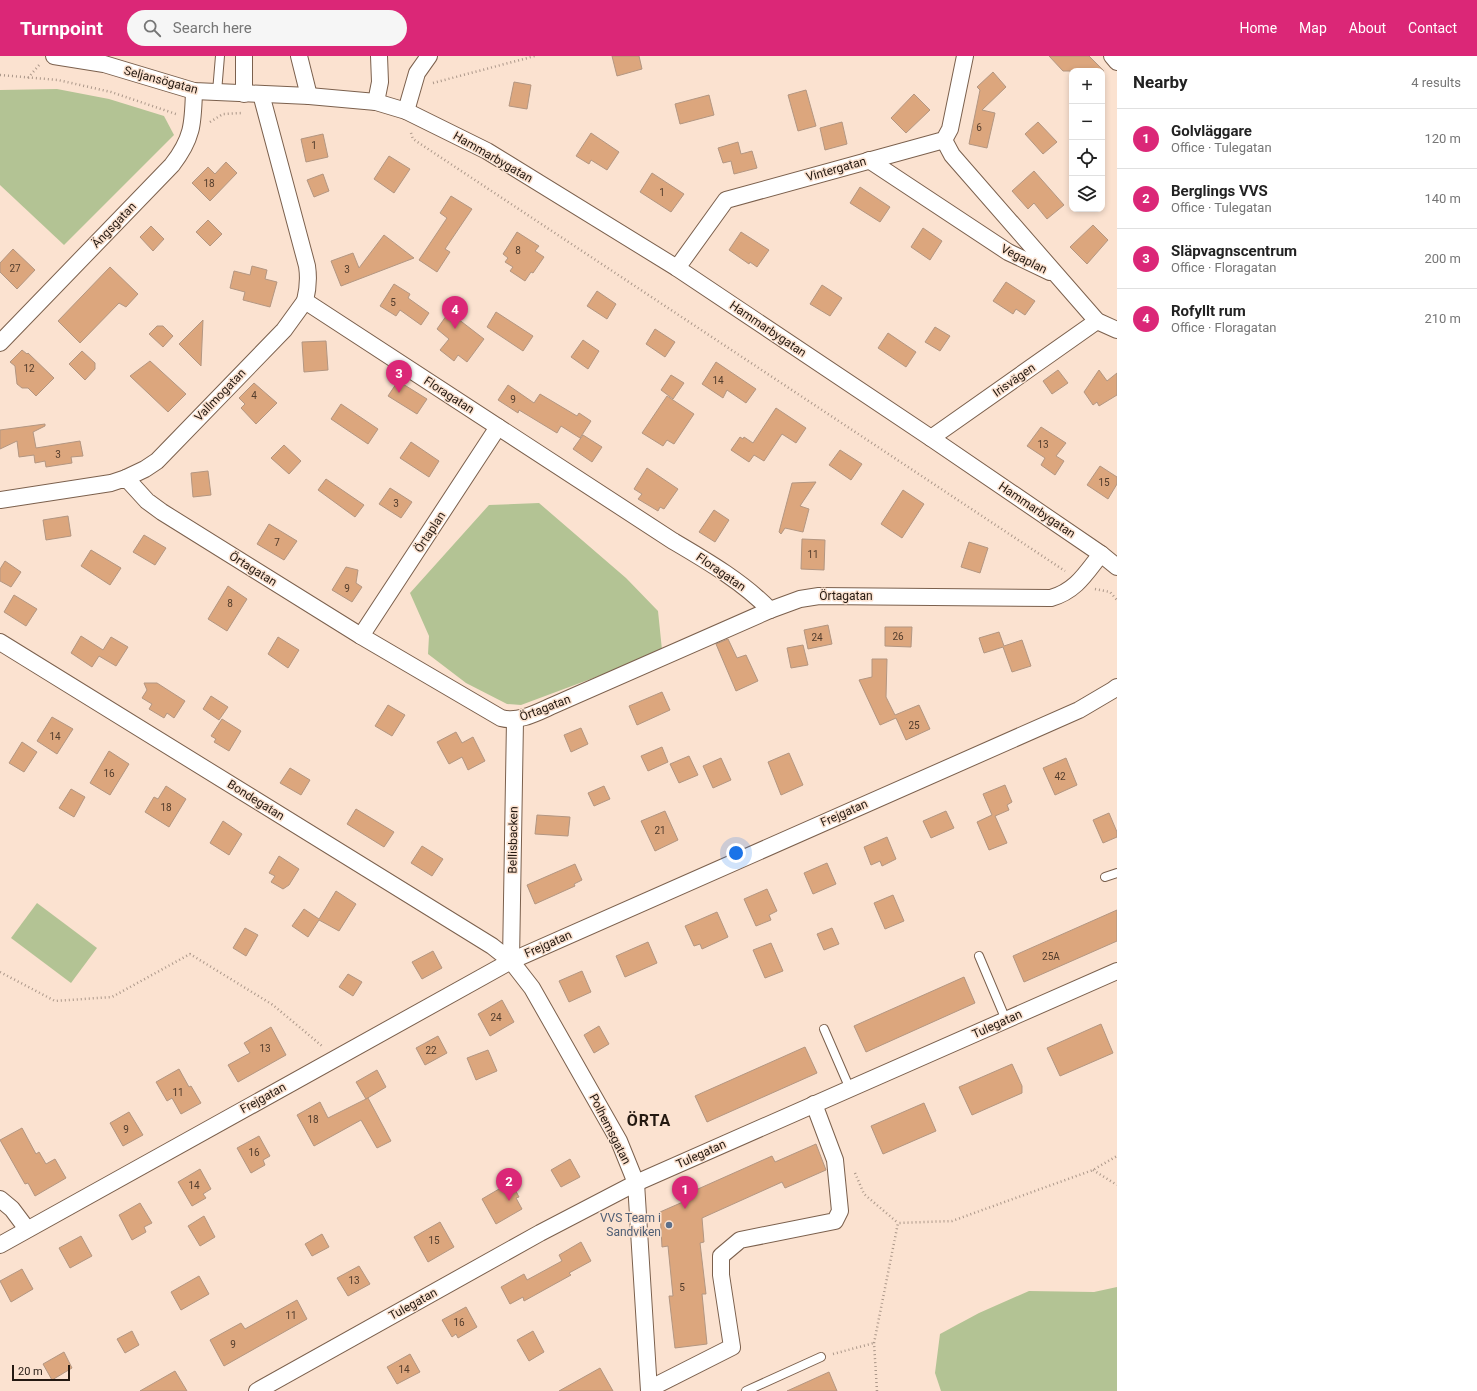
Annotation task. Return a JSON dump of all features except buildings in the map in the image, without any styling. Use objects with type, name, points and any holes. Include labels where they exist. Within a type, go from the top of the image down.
[{"type":"street","points":[[244,56],[244,94]]},
{"type":"street","points":[[299,56],[308,96]]},
{"type":"street","points":[[376,102],[380,82],[379,56]]},
{"type":"street","points":[[406,111],[417,73],[429,56]]},
{"type":"street","points":[[944,140],[950,129],[965,56]]},
{"type":"street","points":[[1112,56],[1117,62]]},
{"type":"street","name":"Seljansögatan","points":[[49,58],[99,60],[194,90],[244,94],[308,96],[376,102],[406,111]]},
{"type":"street","name":"Ängsgatan","points":[[0,343],[172,165],[183,151],[193,121],[194,90]]},
{"type":"street","points":[[261,94],[307,266],[308,289],[305,301]]},
{"type":"street","name":"Hammarbygatan","points":[[406,111],[487,151],[677,268],[931,438],[1101,554],[1117,567]]},
{"type":"street","name":"Vintergatan","points":[[677,268],[726,200],[944,140]]},
{"type":"street","name":"Vegaplan","points":[[944,140],[952,155],[1055,274]]},
{"type":"street","name":"Vegaplan","points":[[869,160],[1008,252],[1055,274]]},
{"type":"street","points":[[1055,274],[1097,321],[1117,330]]},
{"type":"street","name":"Floragatan","points":[[305,301],[498,427],[702,557],[758,598],[770,610]]},
{"type":"street","name":"Vallmogatan","points":[[126,478],[145,469],[157,461],[284,330],[305,301]]},
{"type":"street","name":"Irisvägen","points":[[931,438],[1097,321]]},
{"type":"street","name":"Örtaplan","points":[[361,636],[498,427]]},
{"type":"street","points":[[0,500],[111,482],[126,478]]},
{"type":"street","name":"Örtagatan","points":[[126,478],[147,501],[162,512],[361,636],[501,718],[508,720],[515,720],[554,705],[770,610],[800,599],[819,596],[1051,598],[1062,595],[1072,589],[1101,554]]},
{"type":"street","name":"Bondegatan","points":[[0,642],[492,946],[511,961]]},
{"type":"street","name":"Frejgatan","points":[[0,1245],[511,961],[1079,710],[1117,687]]},
{"type":"street","name":"Bellisbacken","points":[[511,961],[515,720]]},
{"type":"street","name":"Polhemsgatan","points":[[511,961],[532,988],[619,1141],[636,1183],[649,1390]]},
{"type":"street","name":"Tulegatan","points":[[257,1391],[540,1233],[636,1183],[1117,971]]},
{"type":"street","points":[[649,1390],[732,1347],[721,1275],[721,1256],[740,1240],[835,1221],[840,1211],[835,1160],[814,1104]]},
{"type":"street","points":[[0,1199],[12,1209],[27,1229]]},
{"type":"lane","points":[[217,92],[220,56]]},
{"type":"lane","points":[[1104,877],[1117,873]]},
{"type":"lane","points":[[979,956],[1006,1020]]},
{"type":"lane","points":[[824,1029],[850,1088]]},
{"type":"lane","points":[[746,1391],[821,1357]]},
{"type":"path","points":[[428,89],[433,83],[534,56]]},
{"type":"path","points":[[28,78],[49,58]]},
{"type":"path","points":[[0,76],[58,80],[111,92],[146,103],[204,125],[223,114],[266,111]]},
{"type":"path","points":[[406,111],[413,139],[1092,589],[1110,592],[1117,600]]},
{"type":"path","points":[[0,972],[55,1001],[112,997],[190,954],[273,1005],[336,1058]]},
{"type":"path","points":[[855,1172],[864,1194],[898,1223],[952,1221],[1093,1170],[1117,1156]]},
{"type":"path","points":[[1093,1170],[1117,1186]]},
{"type":"path","points":[[877,1391],[874,1343],[898,1223]]},
{"type":"path","points":[[821,1357],[874,1343]]},
{"type":"green space","points":[[57,89],[109,99],[164,116],[174,135],[64,245],[0,185],[0,90]]},
{"type":"green space","points":[[539,503],[626,578],[658,611],[662,650],[639,661],[521,705],[507,704],[466,683],[428,654],[429,636],[410,593],[489,505]]},
{"type":"green space","points":[[37,903],[97,948],[71,983],[11,938]]},
{"type":"green space","points":[[1117,1287],[1117,1391],[941,1391],[935,1373],[940,1334],[979,1313],[1029,1291],[1094,1292]]},
{"type":"place","name":"Rofyllt rum","points":[[455,329]]},
{"type":"place","name":"Släpvagnscentrum","points":[[399,393]]},
{"type":"place","name":"Berglings VVS","points":[[509,1201]]},
{"type":"place","name":"Golvläggare","points":[[685,1209]]},
{"type":"place","name":"VVS Team i Sandviken","points":[[669,1225]]},
{"type":"district","name":"ÖRTA","points":[[649,1120]]}]
